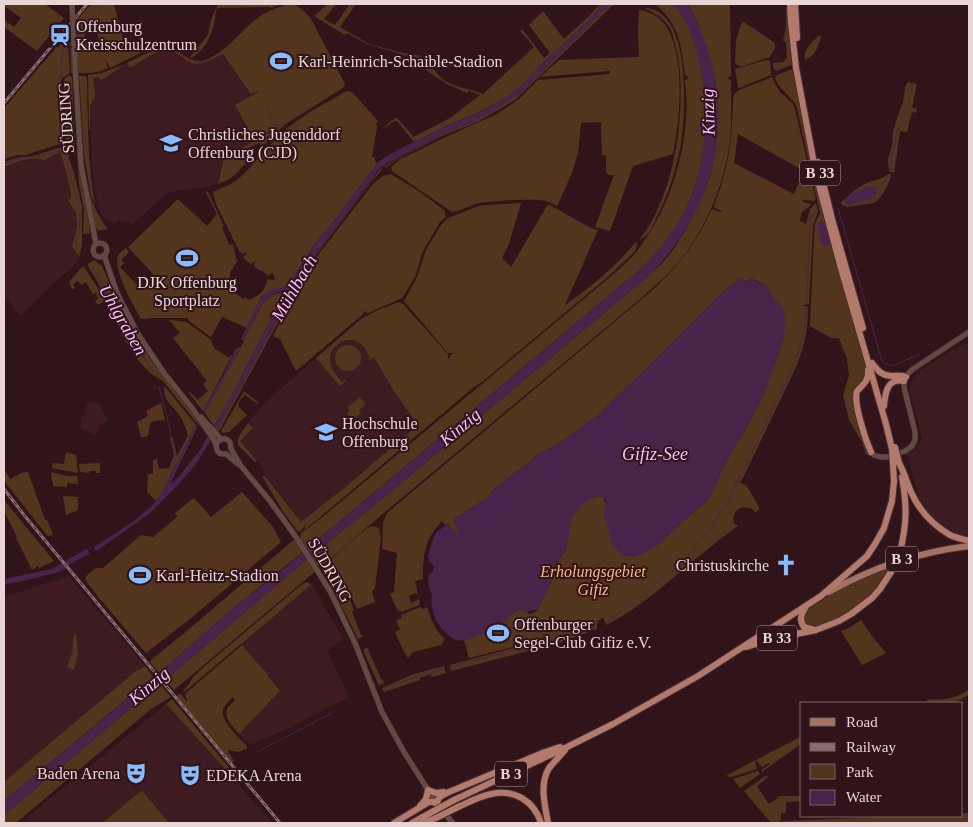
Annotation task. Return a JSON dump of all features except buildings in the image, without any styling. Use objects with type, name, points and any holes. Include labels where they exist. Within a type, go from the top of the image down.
[{"type":"highway","name":"B 33","points":[[740,649],[776,638],[816,630],[839,621],[862,606],[880,590],[891,572],[900,552],[905,531],[905,495],[819,167],[798,64],[790,4]]},
{"type":"highway","name":"B 33","points":[[795,4],[798,64]]},
{"type":"highway","name":"B 33","points":[[870,361],[891,428],[890,433]]},
{"type":"highway","points":[[870,361],[881,374],[885,376],[902,376],[905,379]]},
{"type":"highway","points":[[870,361],[868,379],[855,395],[855,401],[865,438],[871,452]]},
{"type":"highway","points":[[884,406],[886,391],[889,386],[895,381],[905,379]]},
{"type":"highway","points":[[859,389],[869,388],[874,393],[883,421],[890,433]]},
{"type":"highway","name":"B 33","points":[[821,596],[861,561],[875,544],[884,528],[890,508],[896,463]]},
{"type":"highway","points":[[896,463],[922,511],[932,522],[952,536],[969,541]]},
{"type":"highway","name":"B 3","points":[[412,823],[434,815],[454,800],[613,724],[698,676],[821,596]]},
{"type":"highway","points":[[808,605],[801,614],[801,621],[804,627],[816,630]]},
{"type":"highway","points":[[394,823],[429,802],[437,804],[439,798],[449,792],[545,752],[576,743]]},
{"type":"highway","points":[[548,823],[544,798],[544,782],[550,767],[567,747]]},
{"type":"highway","points":[[416,810],[426,799],[428,790],[436,793],[449,792]]},
{"type":"highway","points":[[422,823],[434,815],[479,798],[490,794],[507,792],[515,794],[528,802],[536,811],[541,823]]},
{"type":"main road","name":"B 3","points":[[821,596],[886,564],[936,551],[969,546]]},
{"type":"street","name":"SÜDRING","points":[[72,4],[81,166],[98,243]]},
{"type":"street","points":[[98,243],[106,247],[106,252],[102,256],[97,256],[94,253],[93,249],[98,243]]},
{"type":"street","name":"SÜDRING","points":[[102,256],[104,265],[138,334],[164,373],[217,440],[217,451],[226,454],[240,466],[270,502],[318,570],[355,643],[382,712],[404,752],[437,804]]},
{"type":"street","points":[[871,452],[880,457],[889,457],[912,446],[915,432],[904,387],[905,379],[913,369],[969,332]]},
{"type":"street","name":"SÜDRING","points":[[217,440],[224,438],[229,440],[231,449],[240,466]]},
{"type":"street","points":[[226,454],[231,449]]},
{"type":"street","points":[[437,804],[453,823]]},
{"type":"shaded area","name":"Christliches Jugenddorf Offenburg (CJD)","points":[[159,52],[173,52],[191,63],[208,61],[223,54],[252,94],[258,91],[278,128],[224,158],[218,184],[166,194],[133,224],[119,220],[115,224],[103,217],[95,190],[92,169],[90,106],[95,96],[93,79],[98,77],[102,80],[127,63],[131,68]]},
{"type":"shaded area","points":[[60,152],[72,197],[68,201],[76,213],[77,227],[72,246],[79,257],[75,265],[21,316],[7,299],[4,301],[4,167],[13,163],[35,159],[44,160]]},
{"type":"shaded area","name":"Hochschule Offenburg","points":[[345,333],[359,339],[374,357],[393,390],[418,425],[301,522],[264,473],[260,464],[238,439],[264,403]]},
{"type":"shaded area","points":[[969,342],[969,538],[940,525],[921,505],[907,454],[922,440],[909,388],[912,379],[921,370],[954,349]]},
{"type":"shaded area","points":[[87,402],[99,403],[108,420],[101,424],[94,435],[81,428],[81,416],[84,416]]},
{"type":"shaded area","points":[[69,576],[145,666],[138,669],[4,782],[4,597]]},
{"type":"shaded area","points":[[312,584],[343,639],[327,651],[349,697],[291,727],[250,745],[239,734],[280,691],[266,671],[261,668],[240,643]]},
{"type":"shaded area","points":[[166,704],[273,823],[20,823]]},
{"type":"green space","points":[[4,4],[45,4],[64,18],[37,51],[4,27],[4,20],[14,27],[21,18],[4,6]]},
{"type":"green space","points":[[91,4],[114,4],[125,46],[130,50],[138,49],[140,53],[110,68],[107,62],[108,68],[101,71],[71,73],[70,43],[78,34],[77,20]],"holes":[[[94,23],[99,40],[86,44],[83,27]]]},
{"type":"green space","points":[[218,4],[281,4],[271,8],[217,8],[214,24],[208,39],[200,51],[192,58],[190,57],[208,35],[211,20]]},
{"type":"green space","name":"Karl-Heinrich-Schaible-Stadion","points":[[287,4],[297,6],[310,17],[345,84],[343,88],[284,125],[263,146],[259,143],[248,148],[252,157],[233,176],[218,184],[224,158],[278,128],[259,93],[277,127],[254,140],[235,105],[258,91],[251,94],[223,54],[196,64],[189,62],[174,52],[162,51],[130,68],[127,63],[162,48],[172,49],[195,61],[205,60],[220,52],[262,15]]},
{"type":"green space","points":[[328,4],[336,4],[324,19],[335,25],[350,4],[356,4],[340,27],[369,44],[423,57],[445,81],[483,94],[534,47],[520,31],[523,30],[544,58],[550,53],[529,25],[543,11],[564,39],[600,4],[603,4],[589,20],[509,96],[480,112],[414,142],[397,121],[384,127],[395,118],[398,119],[414,137],[450,118],[480,95],[469,91],[466,93],[447,84],[413,60],[414,58],[367,44],[347,33],[345,35],[314,16]]},
{"type":"green space","points":[[610,4],[614,4],[515,100],[477,122],[442,136],[383,167],[447,132],[475,121],[519,94]]},
{"type":"green space","points":[[655,4],[673,5],[687,24],[698,55],[705,91],[706,128],[702,160],[692,195],[670,235],[644,266],[230,611],[159,673],[150,662],[152,659],[614,274],[640,247],[652,229],[671,189],[683,145],[686,123],[685,80],[688,79],[688,76],[685,76],[679,41],[669,19]]},
{"type":"green space","points":[[688,4],[730,4],[731,76],[728,79],[731,80],[731,118],[727,159],[717,194],[702,228],[682,258],[645,295],[174,690],[165,680],[647,277],[673,250],[687,228],[710,177],[717,133],[718,108],[716,84],[697,21]]},
{"type":"green space","points":[[786,4],[788,4],[792,65],[776,71],[773,63],[784,62],[787,58],[786,42],[783,41],[786,28]]},
{"type":"green space","points":[[644,8],[660,13],[671,25],[678,43],[682,64],[684,110],[681,144],[669,190],[650,230],[639,240],[662,200],[670,176],[676,150],[681,98],[677,52],[671,30],[659,17]]},
{"type":"green space","points":[[639,10],[653,14],[661,20],[671,35],[679,68],[678,123],[673,154],[633,166],[610,231],[595,227],[614,175],[609,175],[606,172],[606,155],[602,155],[601,122],[581,123],[578,153],[572,173],[557,206],[540,200],[510,200],[475,204],[452,212],[392,171],[391,167],[401,159],[497,114],[519,99],[538,80],[609,74],[610,72],[540,77],[559,60],[639,57]]},
{"type":"green space","points":[[743,22],[775,43],[775,48],[770,57],[738,66],[735,62],[736,40]]},
{"type":"green space","points":[[818,36],[821,36],[821,38],[816,51],[805,60],[806,50]]},
{"type":"green space","points":[[66,41],[70,73],[62,78],[61,82],[63,143],[25,155],[4,159],[4,108],[55,49],[56,45],[58,47]]},
{"type":"green space","points":[[766,60],[770,61],[771,75],[738,87],[735,69]]},
{"type":"green space","points":[[125,64],[102,80],[98,77],[93,79],[95,96],[90,106],[89,130],[88,75],[102,73]]},
{"type":"green space","points":[[792,69],[824,216],[867,370],[867,375],[853,394],[865,450],[868,453],[866,455],[862,442],[849,420],[843,395],[849,376],[847,359],[839,338],[831,338],[810,326],[814,235],[815,224],[820,213],[797,108],[775,78],[777,75]]},
{"type":"green space","points":[[68,76],[72,77],[75,153],[71,153],[66,143],[64,81]]},
{"type":"green space","points":[[79,76],[87,78],[89,157],[95,204],[91,195],[84,155]]},
{"type":"green space","name":"Erholungsgebiet Gifiz","points":[[772,77],[780,92],[794,105],[816,199],[814,201],[803,200],[803,202],[811,204],[802,212],[800,221],[806,224],[810,209],[816,203],[818,211],[813,226],[809,304],[804,305],[808,307],[806,336],[802,350],[797,365],[741,482],[735,480],[747,486],[759,510],[754,513],[755,511],[751,508],[742,507],[736,511],[734,524],[738,526],[665,585],[619,618],[606,625],[602,618],[598,621],[597,629],[548,647],[451,671],[450,665],[521,646],[469,658],[464,640],[474,637],[518,610],[522,609],[530,614],[537,611],[552,580],[558,561],[567,545],[571,518],[582,503],[591,498],[603,497],[606,504],[605,512],[656,546],[703,505],[713,491],[722,469],[764,394],[784,337],[776,301],[766,285],[750,278],[728,287],[597,416],[558,444],[536,455],[530,462],[495,488],[487,498],[454,519],[458,530],[457,533],[453,532],[448,523],[445,525],[442,521],[428,541],[423,562],[423,579],[415,581],[418,595],[415,593],[409,596],[411,603],[419,599],[420,605],[401,612],[400,610],[398,611],[390,594],[394,592],[397,553],[382,549],[383,523],[387,513],[659,284],[693,244],[712,209],[722,211],[714,206],[729,153],[734,94],[739,90]],"holes":[[[738,134],[804,171],[794,194],[734,163]]]},
{"type":"green space","points":[[909,82],[917,84],[912,107],[917,109],[916,113],[912,112],[907,132],[900,131],[894,173],[889,171],[888,159],[892,146],[893,132],[903,103],[905,88]]},
{"type":"green space","points":[[347,91],[352,92],[379,122],[376,123],[372,157],[375,157],[377,163],[331,225],[319,238],[290,283],[262,296],[247,328],[222,317],[211,337],[189,321],[188,318],[141,319],[121,279],[117,262],[120,253],[126,248],[129,252],[121,260],[124,263],[120,267],[138,286],[142,282],[144,285],[153,274],[128,247],[178,199],[207,226],[217,214],[205,191],[208,192],[224,226],[222,227],[229,245],[233,244],[236,259],[238,260],[231,271],[230,281],[227,285],[231,288],[230,290],[249,300],[261,292],[265,287],[267,279],[275,280],[272,273],[268,276],[255,267],[256,260],[251,264],[243,258],[247,253],[243,254],[239,251],[216,204],[213,192],[237,180],[288,128],[312,111]]},
{"type":"green space","points":[[76,135],[90,233],[83,234],[84,209],[79,184]]},
{"type":"green space","points":[[65,146],[82,207],[82,245],[79,257],[72,246],[77,227],[76,213],[68,200],[71,197],[71,193],[60,152],[44,160],[29,159],[4,167],[4,162],[33,156]]},
{"type":"green space","points":[[83,156],[87,182],[94,207],[108,229],[98,231],[95,225],[86,184]]},
{"type":"green space","points":[[381,168],[382,170],[310,263],[219,431],[217,430],[308,264]]},
{"type":"green space","points":[[391,174],[444,210],[446,217],[440,222],[422,253],[416,275],[402,298],[368,313],[365,311],[296,371],[280,339],[273,336],[315,259],[373,184],[383,176]]},
{"type":"green space","points":[[891,174],[891,177],[887,186],[880,198],[874,203],[847,207],[842,205],[841,202],[859,188]]},
{"type":"green space","points":[[521,203],[509,244],[502,258],[511,267],[548,204],[598,230],[565,305],[603,276],[636,242],[635,251],[609,276],[318,519],[304,530],[306,524],[298,532],[282,510],[262,476],[265,476],[301,522],[418,425],[393,390],[374,357],[370,360],[365,349],[359,343],[352,340],[344,341],[332,350],[331,366],[342,382],[345,379],[346,381],[340,386],[316,358],[361,319],[399,302],[403,304],[448,354],[449,359],[453,354],[448,353],[404,301],[417,277],[426,250],[441,225],[448,218],[479,206]]},
{"type":"green space","points":[[94,260],[102,266],[123,313],[149,357],[196,418],[200,427],[163,381],[150,373],[137,359],[122,335],[108,300],[88,266]]},
{"type":"green space","points":[[84,267],[105,299],[98,305],[95,301],[98,298],[96,293],[93,294],[86,282],[81,285],[78,281],[73,284],[75,288],[72,289],[69,282]]},
{"type":"green space","points":[[287,291],[214,426],[205,413],[243,340],[264,302],[272,295]]},
{"type":"green space","points":[[168,321],[186,322],[211,340],[214,348],[229,358],[232,356],[203,411],[189,393],[198,400],[208,391],[203,384],[207,381],[173,338],[180,333]]},
{"type":"green space","points":[[348,345],[357,349],[361,358],[357,367],[348,371],[339,367],[335,358],[339,349]]},
{"type":"green space","points":[[164,387],[196,425],[161,495],[156,501],[147,492],[148,474],[153,474],[153,460],[157,459],[159,469],[169,468],[174,455],[170,438],[173,438],[177,456],[188,436],[181,418],[165,396]]},
{"type":"green space","points":[[244,391],[259,403],[245,395],[240,400],[238,406],[247,415],[229,432],[222,433],[221,431]]},
{"type":"green space","points":[[360,397],[366,404],[359,410],[361,413],[353,420],[347,414],[350,411],[348,407]]},
{"type":"green space","points":[[161,403],[165,420],[151,422],[149,434],[146,437],[141,437],[137,422],[148,416],[146,411]]},
{"type":"green space","points":[[248,423],[253,428],[240,441],[257,461],[255,462],[238,445],[239,436]]},
{"type":"green space","points":[[66,452],[76,455],[78,473],[52,468],[53,463],[64,464]]},
{"type":"green space","points":[[100,463],[100,473],[96,473],[96,471],[89,471],[89,473],[80,472],[79,464]]},
{"type":"green space","points":[[4,469],[10,479],[21,473],[28,472],[45,520],[47,520],[53,535],[48,536],[46,534],[5,482]]},
{"type":"green space","points":[[51,472],[67,476],[77,476],[78,484],[67,483],[67,487],[53,486]]},
{"type":"green space","points":[[242,492],[273,527],[281,542],[190,619],[146,653],[99,598],[85,577],[96,568],[103,568],[141,535],[153,537],[178,516],[175,513],[194,498],[211,517]]},
{"type":"green space","points":[[63,496],[78,497],[78,510],[66,515]]},
{"type":"green space","points":[[4,500],[54,561],[32,570],[4,513]]},
{"type":"green space","points":[[369,527],[379,528],[381,538],[375,588],[372,592],[375,602],[357,609],[348,590],[340,589],[330,577],[327,569],[332,559],[338,553]]},
{"type":"green space","points":[[890,567],[868,599],[837,620],[808,628],[802,621],[804,612],[820,601],[852,582]]},
{"type":"green space","points":[[307,582],[312,584],[183,691],[193,677],[206,665]]},
{"type":"green space","points":[[343,590],[350,599],[354,610],[352,612],[361,635],[363,635],[358,639],[335,593]]},
{"type":"green space","points":[[420,607],[423,609],[427,607],[432,621],[445,639],[441,645],[413,652],[408,658],[395,632],[400,630],[396,620],[402,618],[401,615]]},
{"type":"green space","points":[[861,620],[886,653],[862,665],[841,631]]},
{"type":"green space","points":[[76,633],[78,654],[74,670],[67,667],[72,653],[74,634]]},
{"type":"green space","points":[[242,645],[268,674],[280,691],[239,734],[226,715],[227,709],[235,700],[233,697],[224,706],[224,719],[231,730],[247,746],[247,749],[238,752],[229,750],[228,752],[234,761],[232,763],[176,696],[181,694],[187,701],[185,694]]},
{"type":"green space","points":[[367,647],[384,683],[379,686],[363,650]]},
{"type":"green space","points":[[145,666],[153,677],[4,801],[4,782],[138,669]]},
{"type":"green space","points":[[444,666],[446,673],[432,677],[431,674],[420,678],[420,680],[384,692],[382,688],[414,674]]},
{"type":"green space","points":[[160,684],[171,697],[151,709],[16,823],[4,823],[4,815]]},
{"type":"green space","points":[[969,690],[969,695],[956,702],[927,702],[927,700],[957,696]]},
{"type":"green space","points":[[172,699],[230,769],[227,771],[166,704]]},
{"type":"green space","points":[[800,737],[800,744],[762,772],[761,770],[770,764],[762,767],[756,760]]},
{"type":"green space","points":[[755,760],[757,769],[731,777],[726,776]]},
{"type":"green space","points":[[758,771],[760,774],[740,788],[733,779]]},
{"type":"green space","points":[[767,775],[768,777],[757,786],[769,804],[780,796],[800,796],[800,801],[786,802],[786,813],[781,813],[781,821],[771,823],[744,791]]},
{"type":"green space","points":[[141,791],[169,823],[102,823]]},
{"type":"green space","points":[[963,813],[969,813],[969,823],[783,823],[782,821],[884,817],[963,817]]},
{"type":"water","name":"Mühlbach","points":[[603,4],[610,4],[519,94],[475,121],[447,132],[380,168],[308,264],[217,430],[196,464],[151,512],[96,551],[94,547],[149,509],[156,501],[196,426],[197,428],[170,484],[177,479],[200,450],[222,413],[286,291],[274,294],[265,301],[243,340],[241,339],[260,300],[268,291],[290,283],[319,238],[331,225],[377,163],[396,151],[448,125],[481,112],[509,96],[589,20]]},
{"type":"water","name":"Kinzig","points":[[671,4],[688,4],[704,40],[714,76],[718,112],[716,148],[708,183],[694,216],[673,248],[647,277],[165,680],[159,673],[230,611],[288,565],[644,266],[669,236],[684,212],[695,186],[700,167],[705,127],[704,87],[701,68],[684,18]]},
{"type":"water","points":[[869,186],[875,187],[877,191],[872,199],[849,205],[845,204],[845,200],[854,193]]},
{"type":"water","points":[[820,221],[824,222],[830,242],[828,246],[824,247],[817,225]]},
{"type":"water","name":"Gifiz-See","points":[[752,277],[755,281],[766,285],[772,297],[784,311],[784,337],[764,394],[722,469],[713,491],[703,505],[656,546],[643,554],[633,557],[622,555],[612,544],[604,515],[606,501],[600,496],[591,498],[583,503],[571,518],[567,545],[558,561],[552,580],[538,609],[526,612],[522,609],[518,610],[487,632],[467,639],[456,640],[450,636],[441,628],[435,616],[428,582],[428,575],[433,571],[434,567],[429,561],[428,555],[437,532],[448,523],[453,532],[457,533],[454,519],[487,498],[495,488],[530,462],[536,455],[558,444],[597,416],[728,287],[741,278],[746,281]]},
{"type":"water","points":[[238,347],[241,348],[205,413],[203,411]]},
{"type":"water","points":[[86,549],[89,554],[63,570],[19,582],[4,584],[4,579],[52,569]]},
{"type":"water","name":"Kinzig","points":[[154,677],[160,684],[4,815],[4,801]]},
{"type":"waterway","name":"Uhlgraben","points":[[81,25],[98,15],[101,4]]},
{"type":"waterway","name":"Uhlgraben","points":[[60,142],[63,126],[60,76],[62,55],[67,43]]},
{"type":"waterway","points":[[890,171],[897,129],[903,123],[902,114],[909,102],[912,84]]},
{"type":"waterway","name":"Uhlgraben","points":[[63,148],[81,213],[76,246]]},
{"type":"waterway","points":[[4,164],[14,160],[38,157],[63,150]]},
{"type":"waterway","points":[[877,189],[890,175]]},
{"type":"waterway","points":[[838,208],[882,361],[893,366],[919,355]]},
{"type":"waterway","points":[[606,622],[625,609],[687,557],[705,535],[729,499],[792,371],[801,345],[806,321],[810,219],[815,213]]},
{"type":"waterway","name":"Uhlgraben","points":[[93,268],[124,325],[153,372]]},
{"type":"waterway","name":"Uhlgraben","points":[[159,387],[171,435],[175,464]]},
{"type":"waterway","points":[[450,667],[567,636],[596,626]]},
{"type":"waterway","points":[[385,688],[420,675],[444,669]]},
{"type":"waterway","points":[[257,752],[332,713]]},
{"type":"railway","points":[[4,103],[87,4]]},
{"type":"railway","points":[[4,489],[280,823]]},
{"type":"place","name":"Offenburg Kreisschulzentrum","points":[[60,35]]},
{"type":"place","name":"Karl-Heinrich-Schaible-Stadion","points":[[281,61]]},
{"type":"place","name":"Christliches Jugenddorf Offenburg (CJD)","points":[[171,143]]},
{"type":"place","name":"DJK Offenburg Sportplatz","points":[[187,258]]},
{"type":"place","name":"Hochschule Offenburg","points":[[326,432]]},
{"type":"place","name":"Christuskirche","points":[[786,565]]},
{"type":"place","name":"Karl-Heitz-Stadion","points":[[140,575]]},
{"type":"place","name":"Offenburger Segel-Club Gifiz e.V.","points":[[498,633]]},
{"type":"place","name":"Baden Arena","points":[[136,773]]},
{"type":"place","name":"EDEKA Arena","points":[[190,775]]}]
